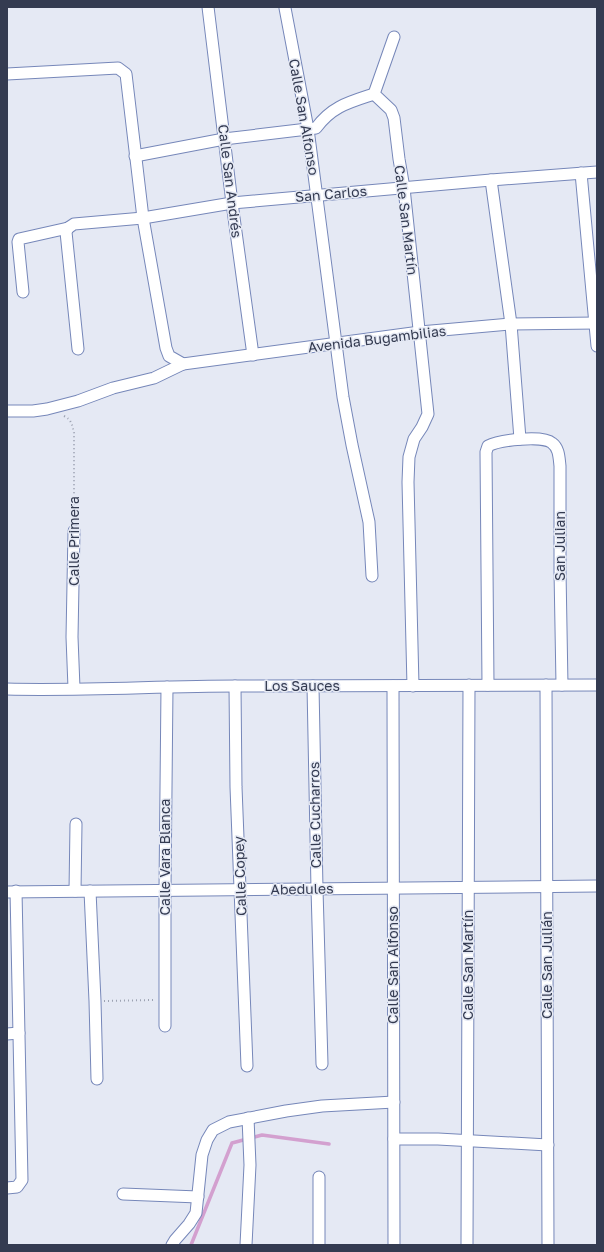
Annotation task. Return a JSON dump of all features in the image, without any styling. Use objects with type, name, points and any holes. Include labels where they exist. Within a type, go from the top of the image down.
[{"type":"street","name":"Calle San Andrés","points":[[208,7],[232,203],[253,355]]},
{"type":"street","name":"Calle San Alfonso","points":[[285,8],[308,129],[343,397],[369,522],[372,576]]},
{"type":"street","points":[[135,156],[224,139],[316,128],[322,120],[345,104],[374,94],[394,37]]},
{"type":"street","points":[[7,74],[118,68],[126,74],[143,218],[166,348],[169,356],[183,364]]},
{"type":"street","name":"Calle San Martín","points":[[374,94],[392,110],[394,118],[404,188],[428,414],[414,439],[409,457],[408,482],[413,686]]},
{"type":"street","name":"San Carlos","points":[[23,292],[18,242],[19,239],[68,228],[74,224],[143,218],[232,203],[597,172]]},
{"type":"street","points":[[581,174],[597,346]]},
{"type":"street","points":[[491,180],[512,324],[520,439]]},
{"type":"street","points":[[68,228],[66,232],[78,349]]},
{"type":"street","name":"Avenida Bugambilias","points":[[7,411],[33,411],[78,401],[113,388],[154,378],[183,364],[420,332],[512,324],[596,323]]},
{"type":"street","name":"San Julian","points":[[488,685],[486,452],[488,446],[493,443],[520,439],[544,440],[552,442],[558,450],[560,466],[562,685]]},
{"type":"street","name":"Calle Primera","points":[[74,531],[72,637],[74,688]]},
{"type":"street","name":"Calle San Martín","points":[[468,1245],[469,685]]},
{"type":"street","name":"Calle San Julián","points":[[546,685],[548,1245]]},
{"type":"street","name":"Los Sauces","points":[[7,689],[47,690],[74,688],[236,686],[597,685]]},
{"type":"street","name":"Calle Copey","points":[[236,686],[236,787],[247,1066]]},
{"type":"street","name":"Calle Cucharros","points":[[313,686],[322,1064]]},
{"type":"street","name":"Calle San Alfonso","points":[[393,686],[394,1245]]},
{"type":"street","name":"Calle Vara Blanca","points":[[166,1026],[165,890],[167,687]]},
{"type":"street","points":[[75,891],[76,824]]},
{"type":"street","name":"Abedules","points":[[12,891],[597,886]]},
{"type":"street","points":[[7,1188],[17,1187],[22,1180],[19,1033],[13,964],[12,891]]},
{"type":"street","points":[[90,891],[97,1079]]},
{"type":"street","points":[[7,1034],[19,1033]]},
{"type":"street","points":[[172,1245],[174,1240],[189,1224],[196,1212],[202,1155],[207,1140],[214,1130],[229,1122],[322,1106],[394,1102]]},
{"type":"street","points":[[246,1245],[250,1165],[248,1118]]},
{"type":"street","points":[[394,1139],[548,1145]]},
{"type":"street","points":[[319,1245],[320,1177]]},
{"type":"street","points":[[123,1194],[198,1197]]},
{"type":"path","name":"Calle Primera","points":[[47,409],[70,419],[74,433],[74,531]]},
{"type":"path","points":[[95,1001],[165,1001]]},
{"type":"waterway","points":[[191,1245],[232,1143],[262,1135],[329,1144]]}]
